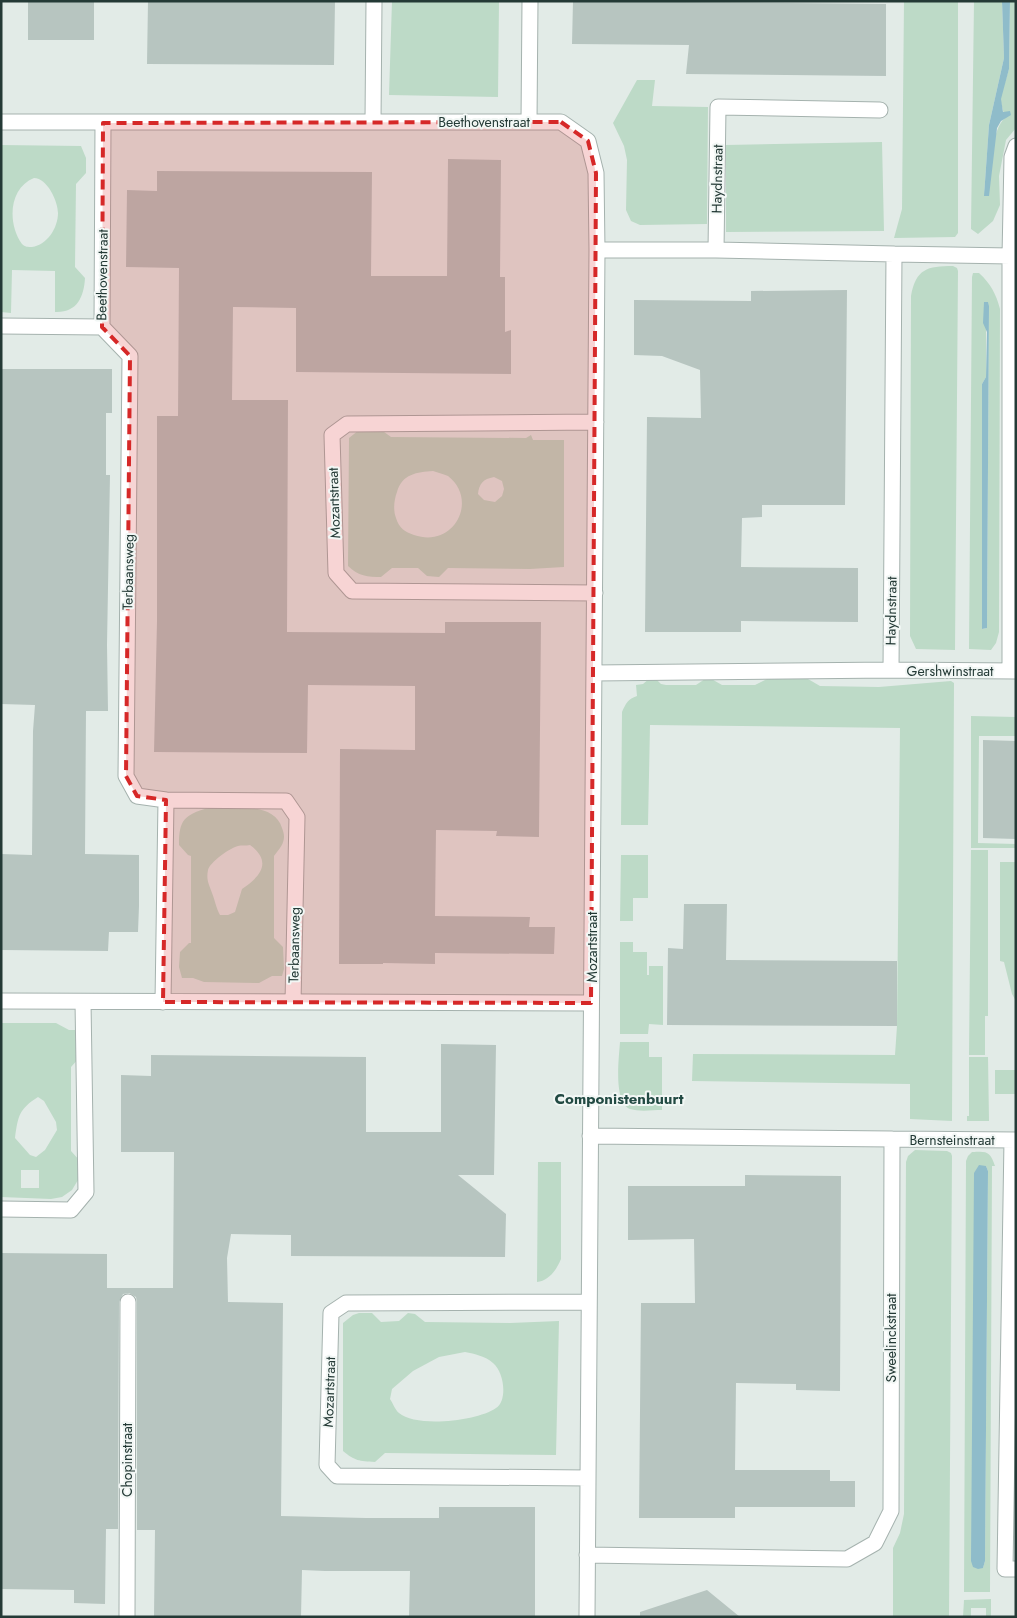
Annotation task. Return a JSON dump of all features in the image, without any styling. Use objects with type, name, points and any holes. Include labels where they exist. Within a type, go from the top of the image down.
[{"type":"street","points":[[373,122],[374,1]]},
{"type":"street","points":[[529,122],[530,1]]},
{"type":"street","name":"Haydnstraat","points":[[716,250],[718,107],[880,110]]},
{"type":"street","name":"Beethovenstraat","points":[[1,122],[561,122],[588,142]]},
{"type":"street","name":"Beethovenstraat","points":[[1,326],[102,327],[103,122]]},
{"type":"street","name":"Mozartstraat","points":[[587,1617],[597,250],[596,173],[588,142]]},
{"type":"street","name":"Gershwinstraat","points":[[890,670],[1013,671],[1010,256],[1014,152]]},
{"type":"street","points":[[597,250],[716,250],[1010,256]]},
{"type":"street","name":"Haydnstraat","points":[[890,670],[894,254]]},
{"type":"street","name":"Terbaansweg","points":[[102,327],[130,356],[126,776],[137,796],[166,800],[286,801],[297,817],[293,1002]]},
{"type":"street","name":"Mozartstraat","points":[[595,593],[352,591],[336,573],[332,435],[347,424],[596,422]]},
{"type":"street","points":[[594,673],[890,670]]},
{"type":"street","points":[[163,1002],[166,800]]},
{"type":"street","name":"Terbaansweg","points":[[1,1001],[591,1003]]},
{"type":"street","points":[[1,1209],[70,1210],[86,1192],[83,1002]]},
{"type":"street","points":[[590,1136],[892,1139]]},
{"type":"street","name":"Bernsteinstraat","points":[[892,1139],[1014,1140],[1005,1569],[1016,1569]]},
{"type":"street","name":"Sweelinckstraat","points":[[587,1555],[847,1559],[875,1543],[891,1511],[892,1139]]},
{"type":"street","name":"Chopinstraat","points":[[127,1617],[128,1302]]},
{"type":"street","name":"Mozartstraat","points":[[588,1478],[337,1476],[327,1465],[331,1314],[346,1303],[589,1302]]},
{"type":"highlighted area","points":[[561,122],[588,141],[596,173],[591,1003],[163,1002],[166,800],[137,796],[126,776],[130,356],[102,327],[103,123]]},
{"type":"green space","points":[[392,1],[499,1],[498,97],[389,95]]},
{"type":"green space","points":[[904,1],[958,1],[958,233],[955,237],[894,238],[902,209]]},
{"type":"green space","points":[[974,1],[1002,1],[1004,58],[989,125],[984,196],[993,142],[1000,123],[1005,118],[1000,99],[1009,69],[1010,1],[1016,1],[1016,128],[1006,140],[999,176],[1000,205],[993,221],[978,234],[971,229]]},
{"type":"green space","points":[[637,80],[655,80],[652,106],[708,107],[707,224],[640,225],[631,221],[626,210],[627,160],[624,146],[613,123]]},
{"type":"green space","points":[[882,142],[884,231],[726,232],[726,145]]},
{"type":"green space","points":[[1,145],[81,146],[86,158],[86,173],[76,184],[75,267],[85,278],[81,297],[74,307],[69,310],[55,312],[55,271],[12,270],[11,313],[1,312]],"holes":[[[34,178],[39,179],[51,191],[58,208],[58,213],[51,235],[37,246],[28,247],[24,246],[17,236],[14,226],[13,207],[19,190]]]},
{"type":"green space","points":[[953,266],[958,271],[955,650],[916,649],[910,636],[911,296],[916,280],[924,271],[930,268]]},
{"type":"green space","points":[[973,273],[979,273],[987,281],[995,294],[1000,309],[999,632],[996,643],[991,650],[969,649]],"holes":[[[989,302],[987,628],[982,629],[982,384],[986,377],[986,328]]]},
{"type":"green space","points":[[380,429],[391,437],[526,438],[531,435],[533,440],[564,440],[564,567],[530,569],[448,568],[439,577],[427,576],[418,568],[392,568],[381,577],[367,576],[356,572],[348,566],[349,438],[359,430]],"holes":[[[433,471],[448,476],[457,486],[461,497],[461,509],[458,520],[451,529],[441,535],[428,537],[414,535],[403,529],[397,521],[394,508],[396,495],[399,486],[406,478],[416,473]],[[494,477],[502,481],[504,489],[502,496],[495,502],[484,500],[478,494],[479,487],[482,482]]]},
{"type":"green space","points":[[708,677],[722,685],[755,685],[767,679],[808,679],[820,686],[879,687],[951,681],[954,683],[952,1121],[910,1119],[910,1084],[692,1081],[693,1054],[895,1055],[897,1026],[900,728],[650,725],[648,825],[621,825],[622,712],[631,698],[637,696],[636,685],[643,684],[650,678],[655,678],[661,684],[666,685],[696,685]]},
{"type":"green space","points":[[971,716],[1016,717],[1016,736],[979,736],[978,843],[1016,844],[1016,848],[971,848]]},
{"type":"green space","points":[[239,807],[261,810],[270,813],[277,819],[282,828],[283,843],[274,856],[274,938],[283,947],[284,969],[282,976],[272,976],[259,983],[204,982],[193,978],[182,978],[179,967],[180,952],[191,943],[191,856],[179,845],[180,830],[188,816],[208,808]],"holes":[[[250,845],[257,851],[262,863],[259,874],[242,889],[235,912],[228,915],[220,915],[208,882],[207,873],[212,863],[230,849],[238,846]]]},
{"type":"green space","points":[[971,850],[988,850],[988,1016],[985,1016],[985,1055],[969,1055]]},
{"type":"green space","points":[[621,855],[648,855],[648,898],[633,898],[633,921],[620,921]]},
{"type":"green space","points":[[1000,862],[1016,862],[1016,1001],[1012,994],[1004,962],[1000,961]]},
{"type":"green space","points":[[620,942],[633,942],[633,952],[647,952],[647,975],[649,975],[649,966],[663,966],[663,1025],[649,1024],[648,1034],[620,1034]]},
{"type":"green space","points":[[1,1023],[56,1023],[69,1030],[79,1030],[80,1057],[71,1067],[71,1151],[80,1161],[81,1170],[78,1180],[72,1190],[62,1197],[51,1199],[1,1197]],"holes":[[[38,1097],[44,1101],[56,1122],[57,1130],[45,1150],[36,1157],[30,1155],[15,1138],[20,1114],[27,1105]],[[21,1170],[39,1170],[39,1188],[21,1188]]]},
{"type":"green space","points":[[620,1042],[649,1042],[649,1057],[662,1057],[662,1110],[634,1110],[625,1105],[621,1098],[618,1079]]},
{"type":"green space","points":[[969,1057],[988,1057],[989,1121],[967,1121],[967,1116],[969,1116]]},
{"type":"green space","points":[[995,1070],[1016,1070],[1016,1094],[995,1094]]},
{"type":"green space","points":[[915,1150],[947,1151],[952,1156],[949,1617],[893,1617],[893,1548],[900,1533],[904,1514],[906,1162],[908,1156]]},
{"type":"green space","points":[[972,1152],[987,1153],[995,1166],[992,1166],[990,1592],[964,1592],[966,1161]],"holes":[[[986,1166],[988,1171],[985,1561],[983,1568]]]},
{"type":"green space","points":[[538,1162],[561,1162],[561,1259],[552,1274],[537,1282]]},
{"type":"green space","points":[[372,1313],[381,1322],[399,1321],[408,1313],[415,1314],[425,1322],[510,1323],[559,1321],[556,1455],[385,1453],[375,1462],[358,1460],[351,1457],[343,1451],[343,1323],[353,1315]],"holes":[[[465,1352],[480,1356],[497,1367],[502,1379],[503,1393],[500,1404],[496,1408],[476,1416],[447,1421],[407,1418],[398,1412],[390,1399],[392,1389],[413,1371],[439,1357]]]},
{"type":"green space","points":[[991,1599],[991,1617],[986,1617],[986,1608],[971,1608],[971,1617],[963,1617],[964,1600]]},
{"type":"water","points":[[1002,1],[1010,1],[1009,69],[1001,99],[1003,112],[1010,111],[1011,115],[1001,121],[997,128],[989,196],[984,196],[989,125],[1004,58]]},
{"type":"water","points":[[984,302],[988,302],[989,306],[987,628],[982,629],[982,384],[986,377],[987,332],[983,323]]},
{"type":"water","points":[[979,1165],[986,1166],[988,1171],[985,1561],[983,1568],[978,1569],[973,1567],[971,1561],[974,1173]]},
{"type":"building","points":[[28,1],[94,1],[94,40],[28,40]]},
{"type":"building","points":[[148,1],[335,1],[334,65],[147,64]]},
{"type":"building","points":[[573,1],[886,4],[886,76],[686,74],[689,45],[572,44]]},
{"type":"building","points":[[448,159],[501,160],[500,277],[505,277],[505,332],[511,330],[511,374],[296,372],[296,308],[233,307],[232,400],[288,400],[287,632],[445,633],[445,622],[541,622],[539,837],[496,836],[497,831],[436,830],[435,916],[530,917],[529,927],[555,927],[554,954],[435,953],[435,964],[339,964],[340,749],[415,750],[415,686],[308,685],[307,753],[154,752],[157,621],[157,416],[178,416],[179,268],[126,267],[127,190],[157,191],[157,171],[372,172],[371,276],[447,276]]},
{"type":"building","points":[[847,290],[845,505],[762,505],[762,517],[742,518],[741,567],[858,568],[858,622],[741,621],[741,632],[645,632],[647,417],[701,418],[700,370],[662,356],[634,355],[634,300],[751,301],[751,291]]},
{"type":"building","points":[[1,369],[112,369],[112,413],[106,413],[106,475],[110,475],[107,645],[108,711],[86,711],[85,854],[139,855],[139,906],[138,932],[109,932],[108,951],[1,950],[1,854],[32,855],[35,705],[1,704]]},
{"type":"building","points":[[983,740],[1016,741],[1016,839],[983,838]]},
{"type":"building","points":[[684,904],[727,904],[726,960],[897,961],[897,1026],[667,1025],[668,948],[683,949]]},
{"type":"building","points":[[441,1044],[496,1045],[494,1175],[458,1175],[506,1214],[505,1257],[291,1256],[291,1235],[231,1234],[227,1258],[228,1302],[283,1303],[281,1516],[439,1518],[439,1507],[535,1507],[535,1617],[409,1617],[410,1571],[302,1570],[301,1617],[154,1617],[155,1530],[137,1530],[137,1302],[136,1297],[129,1293],[123,1294],[119,1302],[118,1529],[106,1529],[105,1604],[74,1603],[74,1590],[1,1589],[1,1253],[107,1254],[107,1288],[173,1288],[174,1152],[121,1152],[121,1075],[151,1076],[151,1055],[366,1057],[366,1132],[441,1132]]},
{"type":"building","points":[[745,1175],[841,1176],[840,1391],[796,1390],[796,1384],[736,1383],[735,1470],[830,1470],[830,1481],[855,1481],[855,1507],[735,1507],[735,1518],[639,1518],[641,1303],[695,1303],[694,1239],[628,1240],[628,1186],[745,1186]]},
{"type":"building","points":[[707,1590],[740,1617],[640,1617],[640,1612]]},
{"type":"district","name":"Componistenbuurt","points":[[619,1099]]}]
